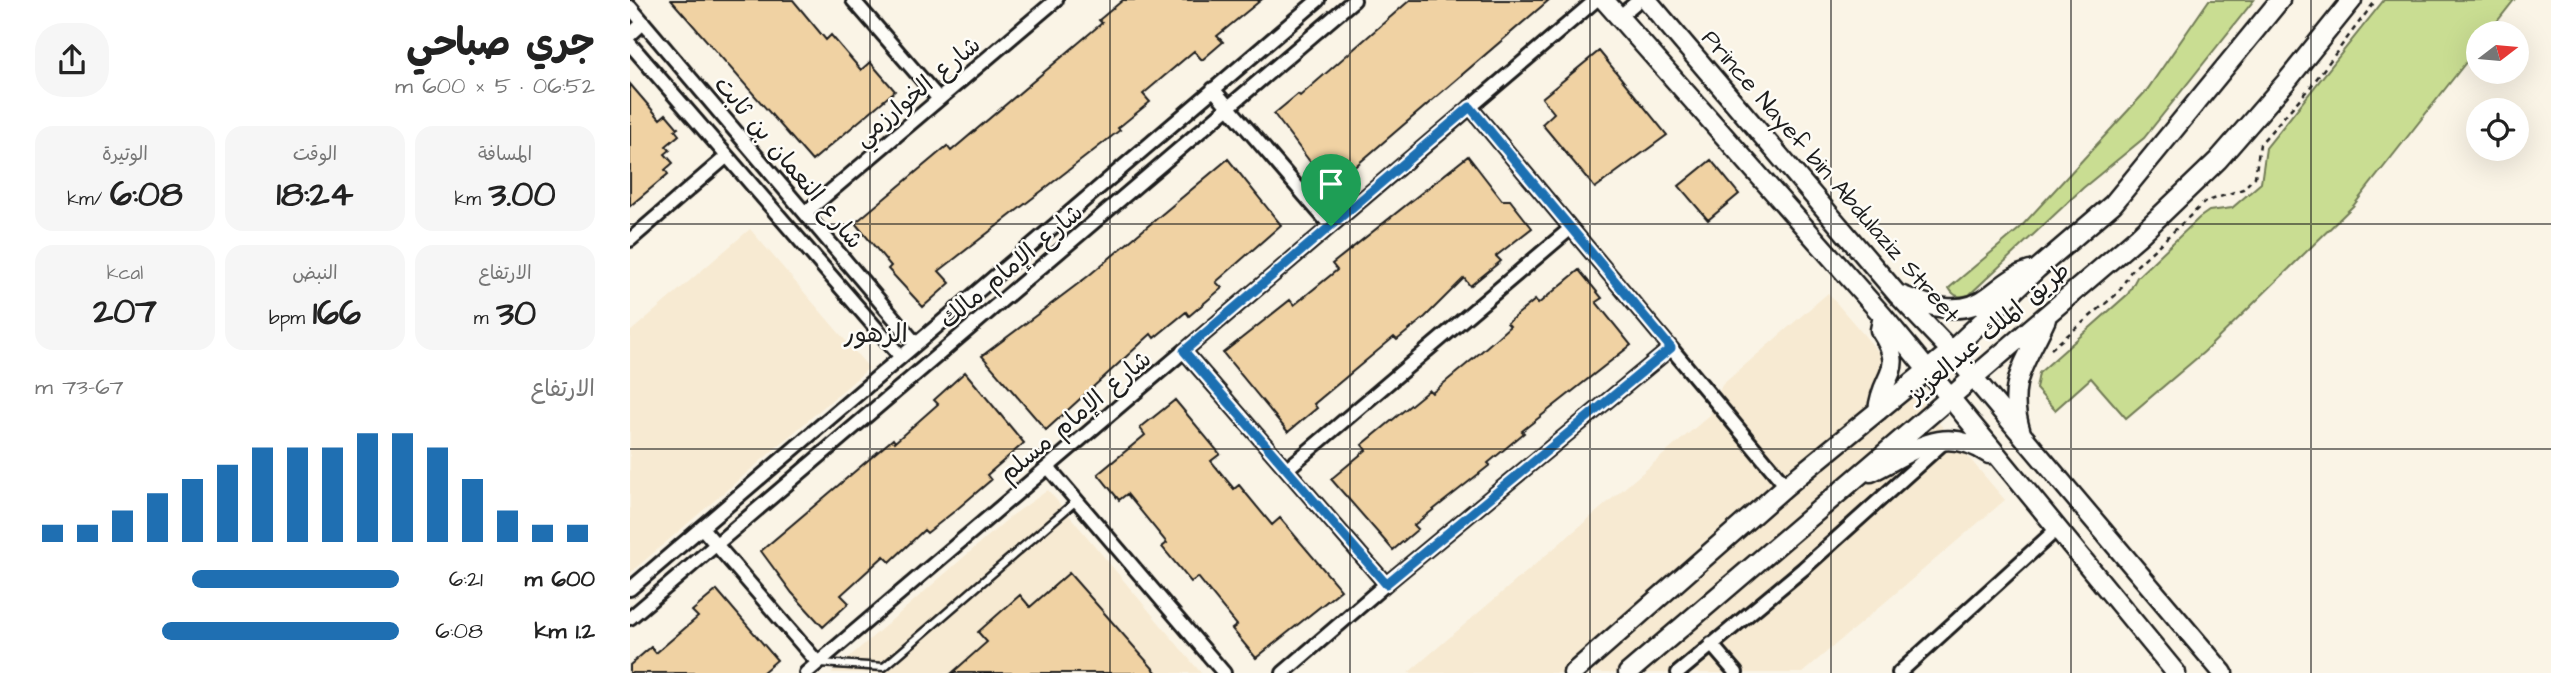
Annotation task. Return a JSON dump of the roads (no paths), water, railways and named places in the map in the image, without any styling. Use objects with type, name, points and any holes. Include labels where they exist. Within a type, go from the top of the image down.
[{"type":"main road","points":[[1604,0],[1884,316],[1947,397],[2176,673]]},
{"type":"main road","name":"Prince Nayef bin Abdulaziz Street","points":[[1647,0],[1896,294],[1951,351],[2023,440],[2222,673]]},
{"type":"main road","name":"طريق الملك عبدالعزيز","points":[[1573,673],[1786,486],[1951,351],[2037,269],[2113,204],[2280,0]]},
{"type":"main road","name":"طريق الملك عبدالعزيز","points":[[1628,673],[1947,397],[1973,378],[2139,236],[2218,160],[2352,0]]},
{"type":"main road","points":[[1896,294],[1945,309],[1957,309],[1986,299],[2013,275],[2037,269]]},
{"type":"main road","points":[[2023,440],[2017,418],[2020,367],[2048,315]]},
{"type":"main road","points":[[1878,411],[1880,391],[1889,379],[1894,364],[1891,347],[1880,330],[1884,316]]},
{"type":"main road","points":[[1849,483],[1927,444],[1949,438],[1972,443],[2002,463]]},
{"type":"street","points":[[853,0],[939,99]]},
{"type":"street","name":"شارع الخوارزمي","points":[[805,213],[1056,0]]},
{"type":"street","name":"شارع الإمام مالك","points":[[630,589],[1318,0]]},
{"type":"street","name":"شارع الإمام مالك","points":[[630,618],[1354,0]]},
{"type":"street","name":"شارع الإمام مسلم","points":[[806,673],[1596,0]]},
{"type":"street","points":[[1619,17],[1639,0]]},
{"type":"street","name":"شارع النعمان بن ثابت","points":[[630,7],[916,344]]},
{"type":"street","points":[[630,35],[643,23]]},
{"type":"street","name":"شارع النعمان بن ثابت","points":[[630,44],[901,357]]},
{"type":"street","points":[[1213,89],[1331,226]]},
{"type":"street","points":[[1470,107],[1786,486]]},
{"type":"street","points":[[630,240],[726,158]]},
{"type":"street","points":[[1287,469],[1571,228]]},
{"type":"street","points":[[1283,673],[1671,348]]},
{"type":"street","points":[[1184,351],[1386,584]]},
{"type":"street","points":[[1678,673],[1803,569],[1949,438]]},
{"type":"street","points":[[1048,467],[1224,673]]},
{"type":"street","points":[[702,528],[818,663]]},
{"type":"street","points":[[1899,673],[2057,529]]},
{"type":"street","points":[[1711,644],[1736,673]]},
{"type":"lane","points":[[818,663],[884,667],[1077,500]]},
{"type":"district","name":"الزهور","points":[[876,333]]}]
